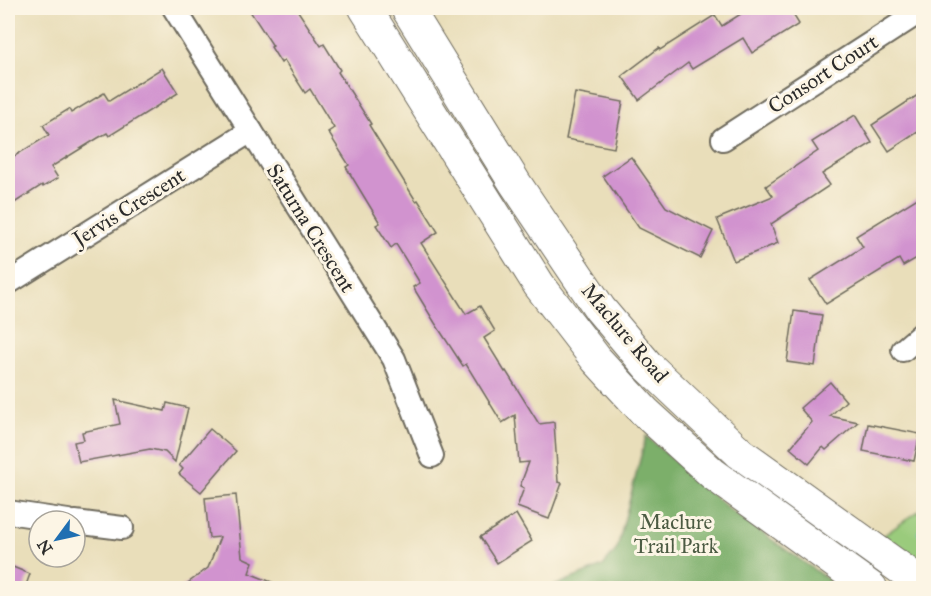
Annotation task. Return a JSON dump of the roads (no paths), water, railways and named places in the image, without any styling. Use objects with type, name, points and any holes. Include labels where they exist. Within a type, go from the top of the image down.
[{"type":"main road","name":"Maclure Road","points":[[365,8],[539,285],[596,359],[645,412],[713,474],[871,588]]},
{"type":"main road","name":"Maclure Road","points":[[407,8],[522,192],[600,309],[648,366],[740,453],[924,585]]},
{"type":"street","name":"Saturna Crescent","points":[[174,8],[394,359],[432,456]]},
{"type":"street","name":"Consort Court","points":[[723,139],[924,9]]},
{"type":"street","name":"Jervis Crescent","points":[[8,283],[251,130]]},
{"type":"street","points":[[903,350],[924,332]]},
{"type":"street","points":[[8,512],[27,515]]},
{"type":"street","points":[[87,524],[122,528]]},
{"type":"park label","name":"Maclure Trail Park","points":[[676,534]]}]
